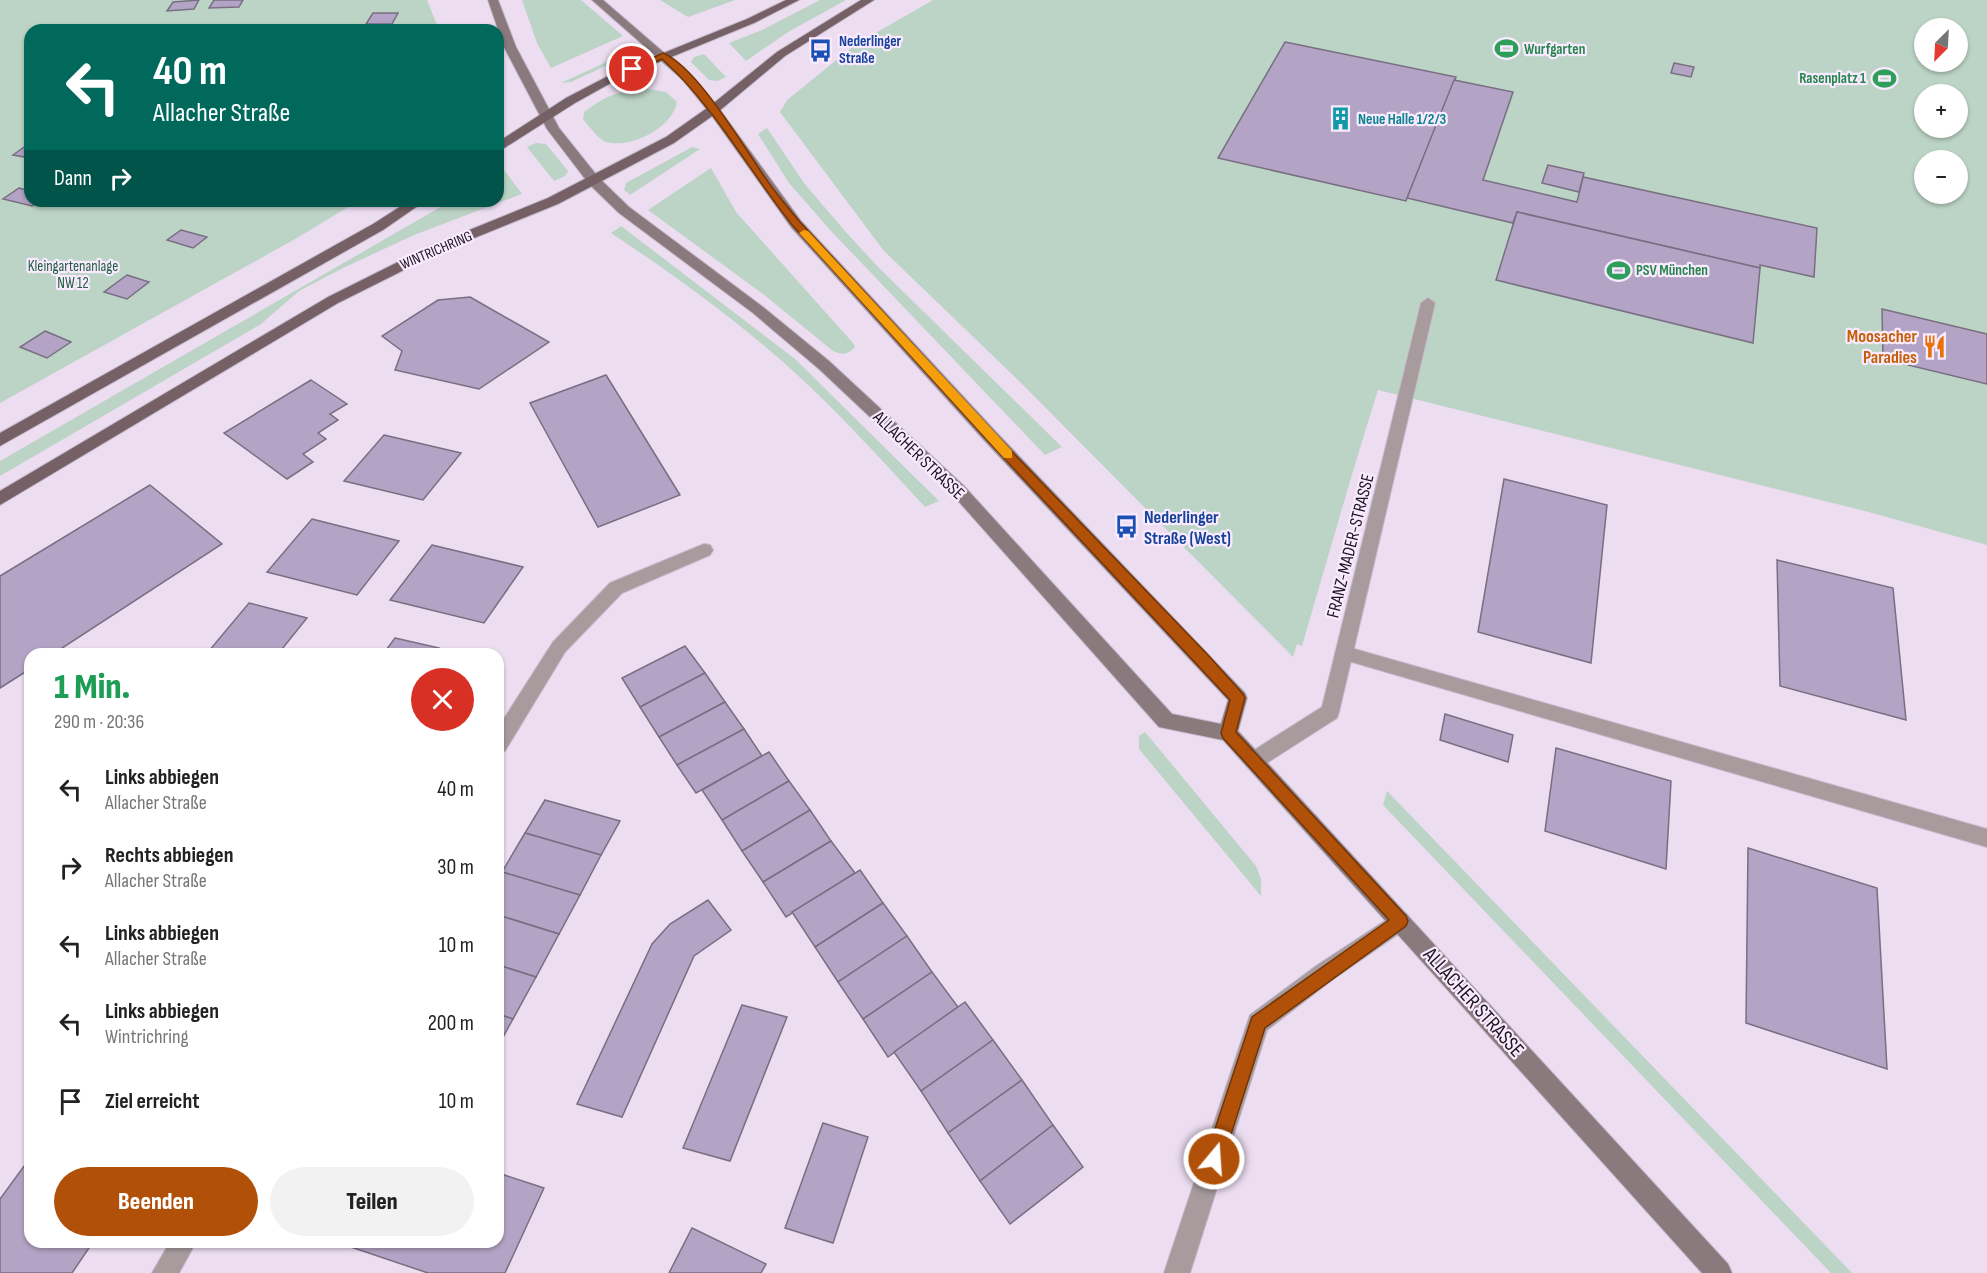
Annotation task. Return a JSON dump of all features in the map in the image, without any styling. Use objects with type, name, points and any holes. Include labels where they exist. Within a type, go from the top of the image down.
[{"type":"main road","points":[[493,0],[502,24]]},
{"type":"main road","points":[[597,0],[614,17],[685,75],[714,109],[767,188],[796,224],[990,436],[1238,698],[1228,733]]},
{"type":"main road","points":[[504,144],[546,116],[617,76],[748,23],[794,0]]},
{"type":"main road","name":"WINTRICHRING","points":[[0,499],[333,300],[435,249],[528,212],[594,181],[670,140],[714,109],[781,54],[869,0]]},
{"type":"main road","points":[[504,30],[510,47],[553,129],[594,181]]},
{"type":"main road","name":"ALLACHER STRASSE","points":[[594,181],[624,210],[758,310],[799,344],[958,490],[1167,721],[1228,733],[1255,760],[1719,1273]]},
{"type":"main road","points":[[0,440],[368,233],[409,207]]},
{"type":"street","name":"FRANZ-MADER-STRASSE","points":[[1255,760],[1330,712],[1428,303]]},
{"type":"street","points":[[504,735],[559,647],[616,588],[704,550]]},
{"type":"street","points":[[1344,653],[1987,838]]},
{"type":"street","points":[[1177,1273],[1258,1023],[1400,921]]},
{"type":"street","points":[[165,1273],[180,1248]]},
{"type":"green space","name":"Kleingartenanlage NW 12","points":[[0,0],[427,0],[437,24],[24,24],[24,207],[348,207],[297,238],[0,403]]},
{"type":"green space","points":[[522,0],[581,0],[623,36],[551,68],[537,43]]},
{"type":"green space","points":[[660,0],[735,0],[688,17]]},
{"type":"green space","points":[[820,0],[846,0],[788,32],[746,61],[729,43],[762,30]]},
{"type":"green space","points":[[933,0],[1987,0],[1987,545],[1865,511],[1378,390],[1302,646],[1297,644],[1293,657],[1020,382],[884,251],[780,112],[787,100],[855,45]]},
{"type":"green space","points":[[639,47],[636,52],[571,82],[561,83]]},
{"type":"green space","points":[[704,54],[726,77],[718,81],[709,80],[691,62],[694,57]]},
{"type":"green space","points":[[649,89],[666,92],[677,102],[674,111],[659,128],[638,139],[627,142],[606,142],[583,119],[584,112],[600,101],[622,92]]},
{"type":"green space","points":[[767,128],[804,183],[879,268],[1062,447],[1045,455],[831,231],[789,183],[758,134]]},
{"type":"green space","points":[[536,143],[546,144],[568,171],[565,176],[554,181],[527,147]]},
{"type":"green space","points":[[692,147],[700,149],[630,195],[624,190],[626,183]]},
{"type":"green space","points":[[711,168],[736,212],[853,343],[855,347],[850,352],[845,354],[833,351],[763,294],[648,210]]},
{"type":"green space","points":[[504,170],[522,194],[504,201]]},
{"type":"green space","points":[[441,207],[488,207],[414,235],[299,291],[261,324],[0,476],[0,461]]},
{"type":"green space","points":[[621,226],[795,359],[939,501],[925,507],[838,414],[782,361],[698,294],[611,233]]},
{"type":"green space","points":[[1145,732],[1256,866],[1261,879],[1261,896],[1139,749],[1139,736]]},
{"type":"green space","points":[[1387,791],[1852,1273],[1831,1273],[1383,805]]},
{"type":"building","points":[[199,0],[194,9],[167,11],[173,2]]},
{"type":"building","points":[[214,0],[243,0],[239,7],[209,8]]},
{"type":"building","points":[[373,13],[398,13],[392,24],[366,24]]},
{"type":"building","name":"Neue Halle 1/2/3","points":[[1285,42],[1456,77],[1406,201],[1218,158]]},
{"type":"building","points":[[1674,63],[1694,67],[1691,77],[1671,73]]},
{"type":"building","points":[[1454,80],[1513,92],[1483,180],[1577,202],[1583,177],[1817,228],[1814,277],[1760,265],[1760,268],[1517,212],[1513,223],[1407,198]]},
{"type":"building","points":[[24,147],[24,157],[13,155]]},
{"type":"building","points":[[1548,165],[1584,173],[1579,192],[1542,183]]},
{"type":"building","points":[[19,188],[24,189],[24,204],[3,199]]},
{"type":"building","points":[[1517,212],[1760,268],[1753,343],[1496,280]]},
{"type":"building","points":[[181,230],[207,237],[193,248],[167,240]]},
{"type":"building","points":[[127,275],[149,282],[127,299],[104,292]]},
{"type":"building","points":[[470,297],[549,342],[479,389],[395,370],[402,351],[382,336],[438,300]]},
{"type":"building","name":"Moosacher Paradies","points":[[1882,309],[1987,334],[1987,384],[1883,359]]},
{"type":"building","points":[[45,331],[71,342],[47,358],[20,347]]},
{"type":"building","points":[[606,375],[680,495],[598,527],[530,403]]},
{"type":"building","points":[[311,380],[347,404],[330,414],[338,420],[318,433],[326,439],[303,454],[313,462],[287,479],[224,433]]},
{"type":"building","points":[[384,435],[461,453],[423,500],[344,481]]},
{"type":"building","points":[[1504,479],[1607,505],[1591,663],[1478,632]]},
{"type":"building","points":[[150,485],[222,544],[62,648],[24,648],[24,673],[0,688],[0,576]]},
{"type":"building","points":[[312,519],[399,541],[357,595],[267,572]]},
{"type":"building","points":[[432,545],[523,567],[484,623],[390,600]]},
{"type":"building","points":[[1777,560],[1893,588],[1906,720],[1780,686]]},
{"type":"building","points":[[249,603],[307,618],[283,648],[211,648]]},
{"type":"building","points":[[395,638],[439,648],[388,648]]},
{"type":"building","points":[[685,646],[705,673],[640,707],[622,678]]},
{"type":"building","points":[[705,673],[725,702],[659,737],[640,707]]},
{"type":"building","points":[[725,702],[744,729],[677,765],[659,737]]},
{"type":"building","points":[[1445,714],[1513,735],[1508,762],[1440,740]]},
{"type":"building","points":[[744,729],[762,756],[696,793],[677,765]]},
{"type":"building","points":[[1556,748],[1671,781],[1666,869],[1545,831]]},
{"type":"building","points":[[769,752],[789,781],[722,820],[702,790]]},
{"type":"building","points":[[789,781],[810,810],[742,851],[722,820]]},
{"type":"building","points":[[545,800],[620,821],[601,855],[525,833]]},
{"type":"building","points":[[810,810],[831,841],[763,882],[742,851]]},
{"type":"building","points":[[525,833],[601,855],[580,895],[504,873],[504,869]]},
{"type":"building","points":[[831,841],[855,873],[786,917],[763,882]]},
{"type":"building","points":[[1748,848],[1877,888],[1887,1069],[1746,1023]]},
{"type":"building","points":[[860,870],[883,903],[815,947],[792,912]]},
{"type":"building","points":[[504,873],[580,895],[559,934],[504,917]]},
{"type":"building","points":[[708,900],[731,930],[694,956],[622,1117],[577,1104],[652,944],[670,924]]},
{"type":"building","points":[[883,903],[907,936],[838,982],[815,947]]},
{"type":"building","points":[[504,917],[559,934],[536,977],[504,967]]},
{"type":"building","points":[[907,936],[932,972],[863,1019],[838,982]]},
{"type":"building","points":[[504,967],[536,977],[513,1019],[504,1016]]},
{"type":"building","points":[[932,972],[958,1007],[888,1057],[863,1019]]},
{"type":"building","points":[[965,1002],[993,1040],[921,1091],[894,1052]]},
{"type":"building","points":[[742,1005],[787,1017],[730,1161],[683,1148]]},
{"type":"building","points":[[504,1016],[513,1019],[504,1035]]},
{"type":"building","points":[[993,1040],[1022,1080],[948,1133],[921,1091]]},
{"type":"building","points":[[1022,1080],[1053,1125],[980,1181],[948,1133]]},
{"type":"building","points":[[823,1123],[868,1137],[833,1243],[785,1228]]},
{"type":"building","points":[[1053,1125],[1083,1167],[1010,1224],[980,1181]]},
{"type":"building","points":[[24,1166],[24,1248],[89,1248],[72,1273],[0,1273],[0,1199]]},
{"type":"building","points":[[504,1175],[544,1188],[505,1273],[428,1273],[354,1248],[504,1248]]},
{"type":"building","points":[[692,1228],[766,1264],[761,1273],[669,1273]]},
{"type":"slow traffic","points":[[804,233],[1008,454]]},
{"type":"place","name":"Wurfgarten","points":[[1506,49]]},
{"type":"place","name":"Nederlinger Straße","points":[[821,50]]},
{"type":"place","name":"Rasenplatz 1","points":[[1884,78]]},
{"type":"place","name":"Neue Halle 1/2/3","points":[[1340,119]]},
{"type":"place","name":"PSV München","points":[[1618,270]]},
{"type":"place","name":"Moosacher Paradies","points":[[1935,346]]},
{"type":"place","name":"Nederlinger Straße (West)","points":[[1126,527]]},
{"type":"route","points":[[632,69],[663,56],[685,75],[714,109],[767,188],[796,224],[990,436],[1238,698],[1228,733],[1400,921],[1258,1023],[1214,1159]]}]
